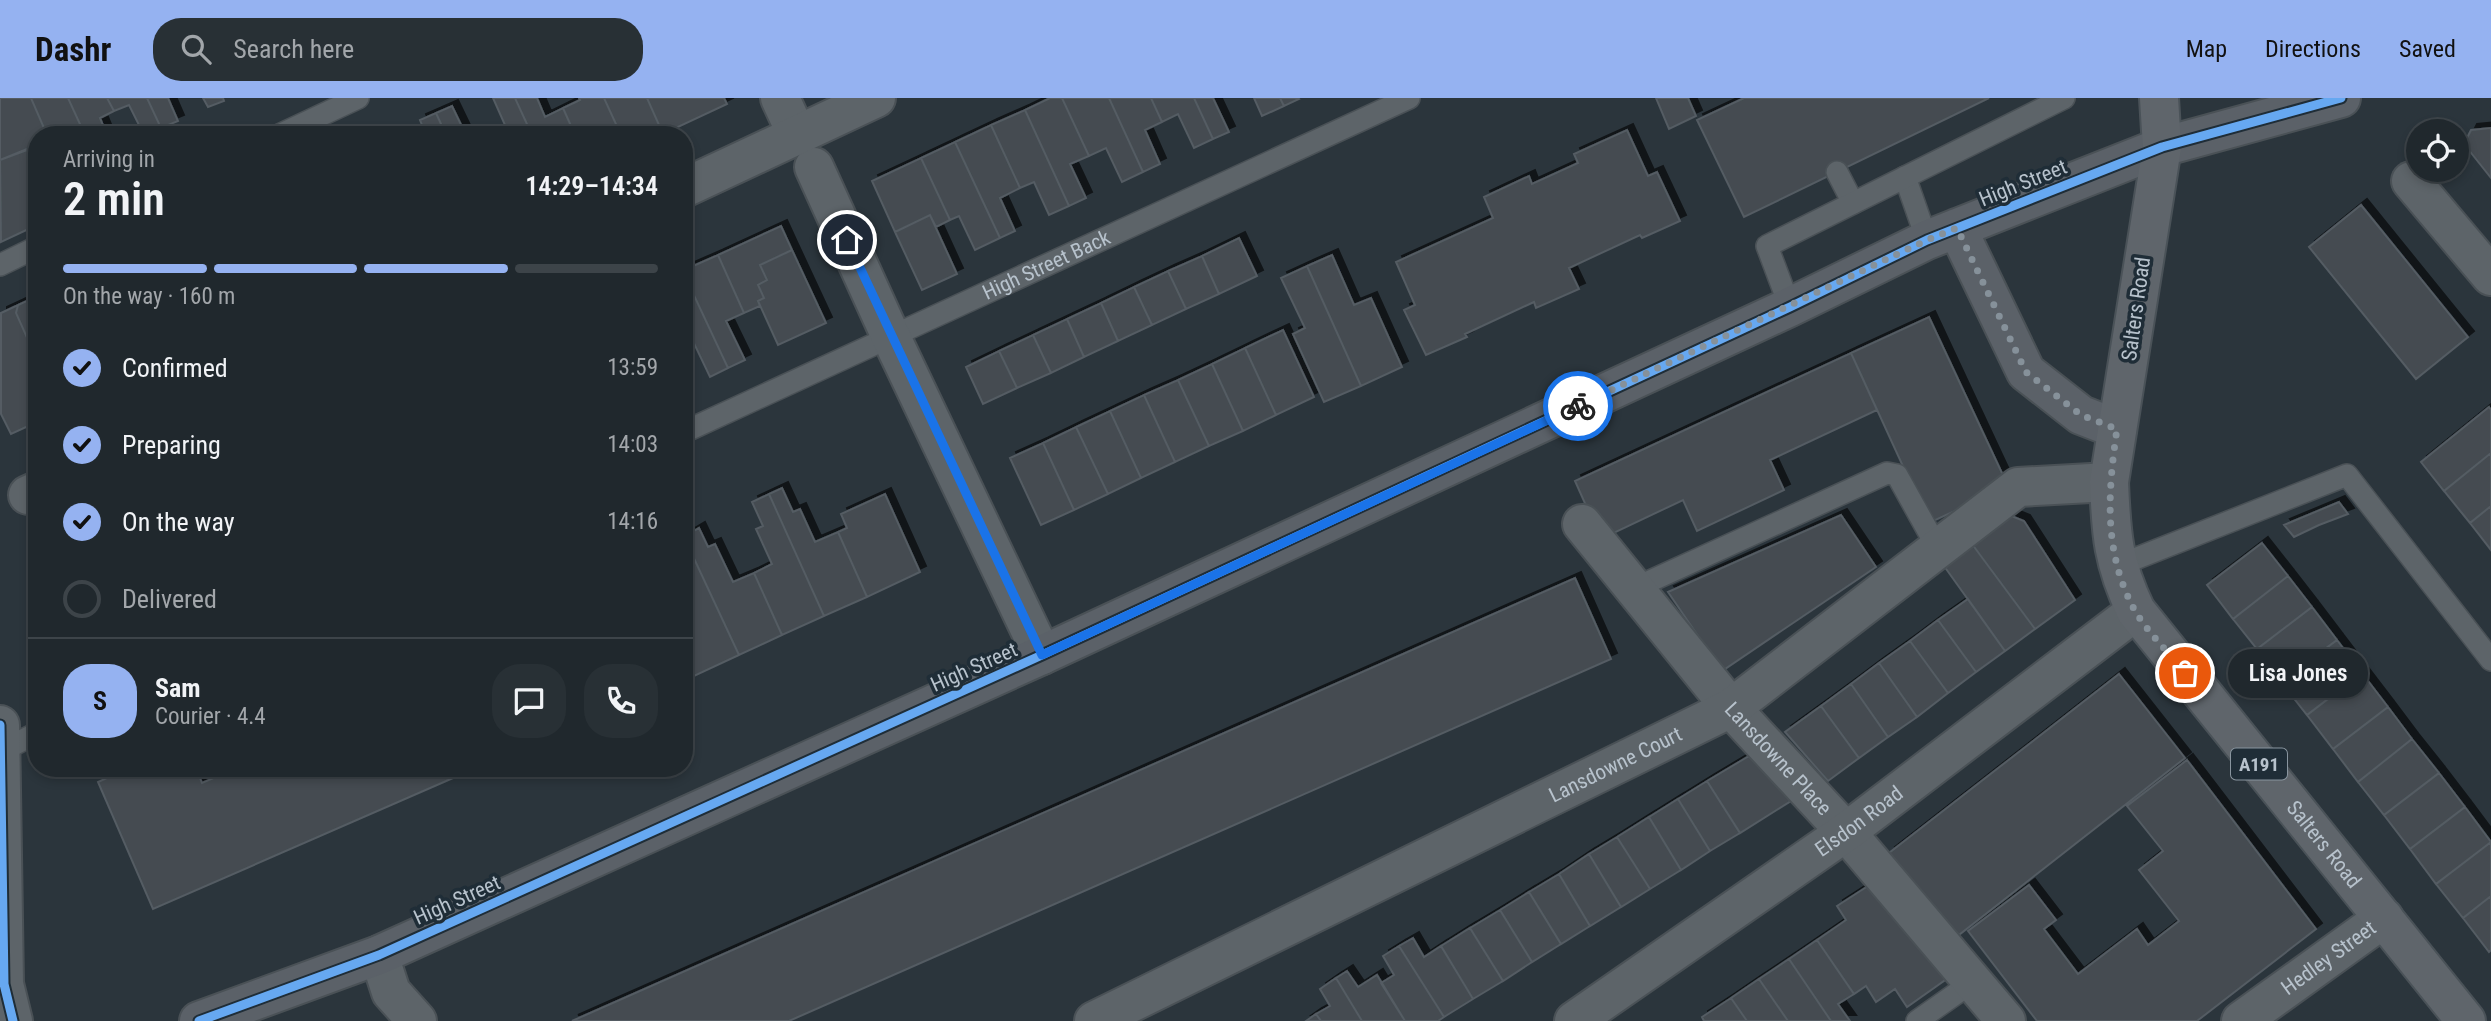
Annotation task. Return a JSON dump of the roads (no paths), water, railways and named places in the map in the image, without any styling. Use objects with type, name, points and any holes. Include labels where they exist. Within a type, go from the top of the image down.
[{"type":"main road","name":"A191","points":[[2160,98],[2162,147]]},
{"type":"main road","name":"High Street","points":[[198,1021],[379,955],[1042,655],[1942,234],[2162,147],[2341,98]]},
{"type":"main road","name":"Salters Road","points":[[2162,147],[2109,482],[2111,527],[2117,566],[2136,611],[2466,1021]]},
{"type":"main road","points":[[1942,234],[2026,372],[2081,415],[2117,429]]},
{"type":"street","points":[[780,98],[1042,655]]},
{"type":"street","points":[[693,185],[806,151],[876,98]]},
{"type":"street","points":[[2412,182],[2491,276]]},
{"type":"street","name":"Lansdowne Court","points":[[1094,1021],[1731,708],[2018,487],[2109,482]]},
{"type":"street","name":"Lansdowne Place","points":[[1583,524],[1731,708],[1846,832],[2006,1021]]},
{"type":"street","name":"Elsdon Road","points":[[1574,1021],[1846,832],[2136,611]]},
{"type":"street","points":[[0,725],[5,984],[13,1021]]},
{"type":"street","name":"Hedley Street","points":[[2241,1021],[2384,918]]},
{"type":"street","points":[[379,955],[391,992],[417,1021]]},
{"type":"lane","points":[[298,126],[358,98]]},
{"type":"lane","name":"High Street Back","points":[[693,428],[1409,98]]},
{"type":"lane","points":[[1790,307],[1767,246],[2064,98]]},
{"type":"lane","points":[[1837,172],[1853,203]]},
{"type":"lane","points":[[1905,177],[1942,234]]},
{"type":"lane","points":[[0,265],[28,251]]},
{"type":"lane","points":[[1634,588],[1887,473],[1897,475],[1938,549]]},
{"type":"lane","points":[[2117,566],[2347,475],[2491,660]]},
{"type":"lane","points":[[1,751],[28,738]]},
{"type":"lane","points":[[1917,1021],[1974,981]]},
{"type":"place","name":"Lisa Jones","points":[[2185,673]]}]
